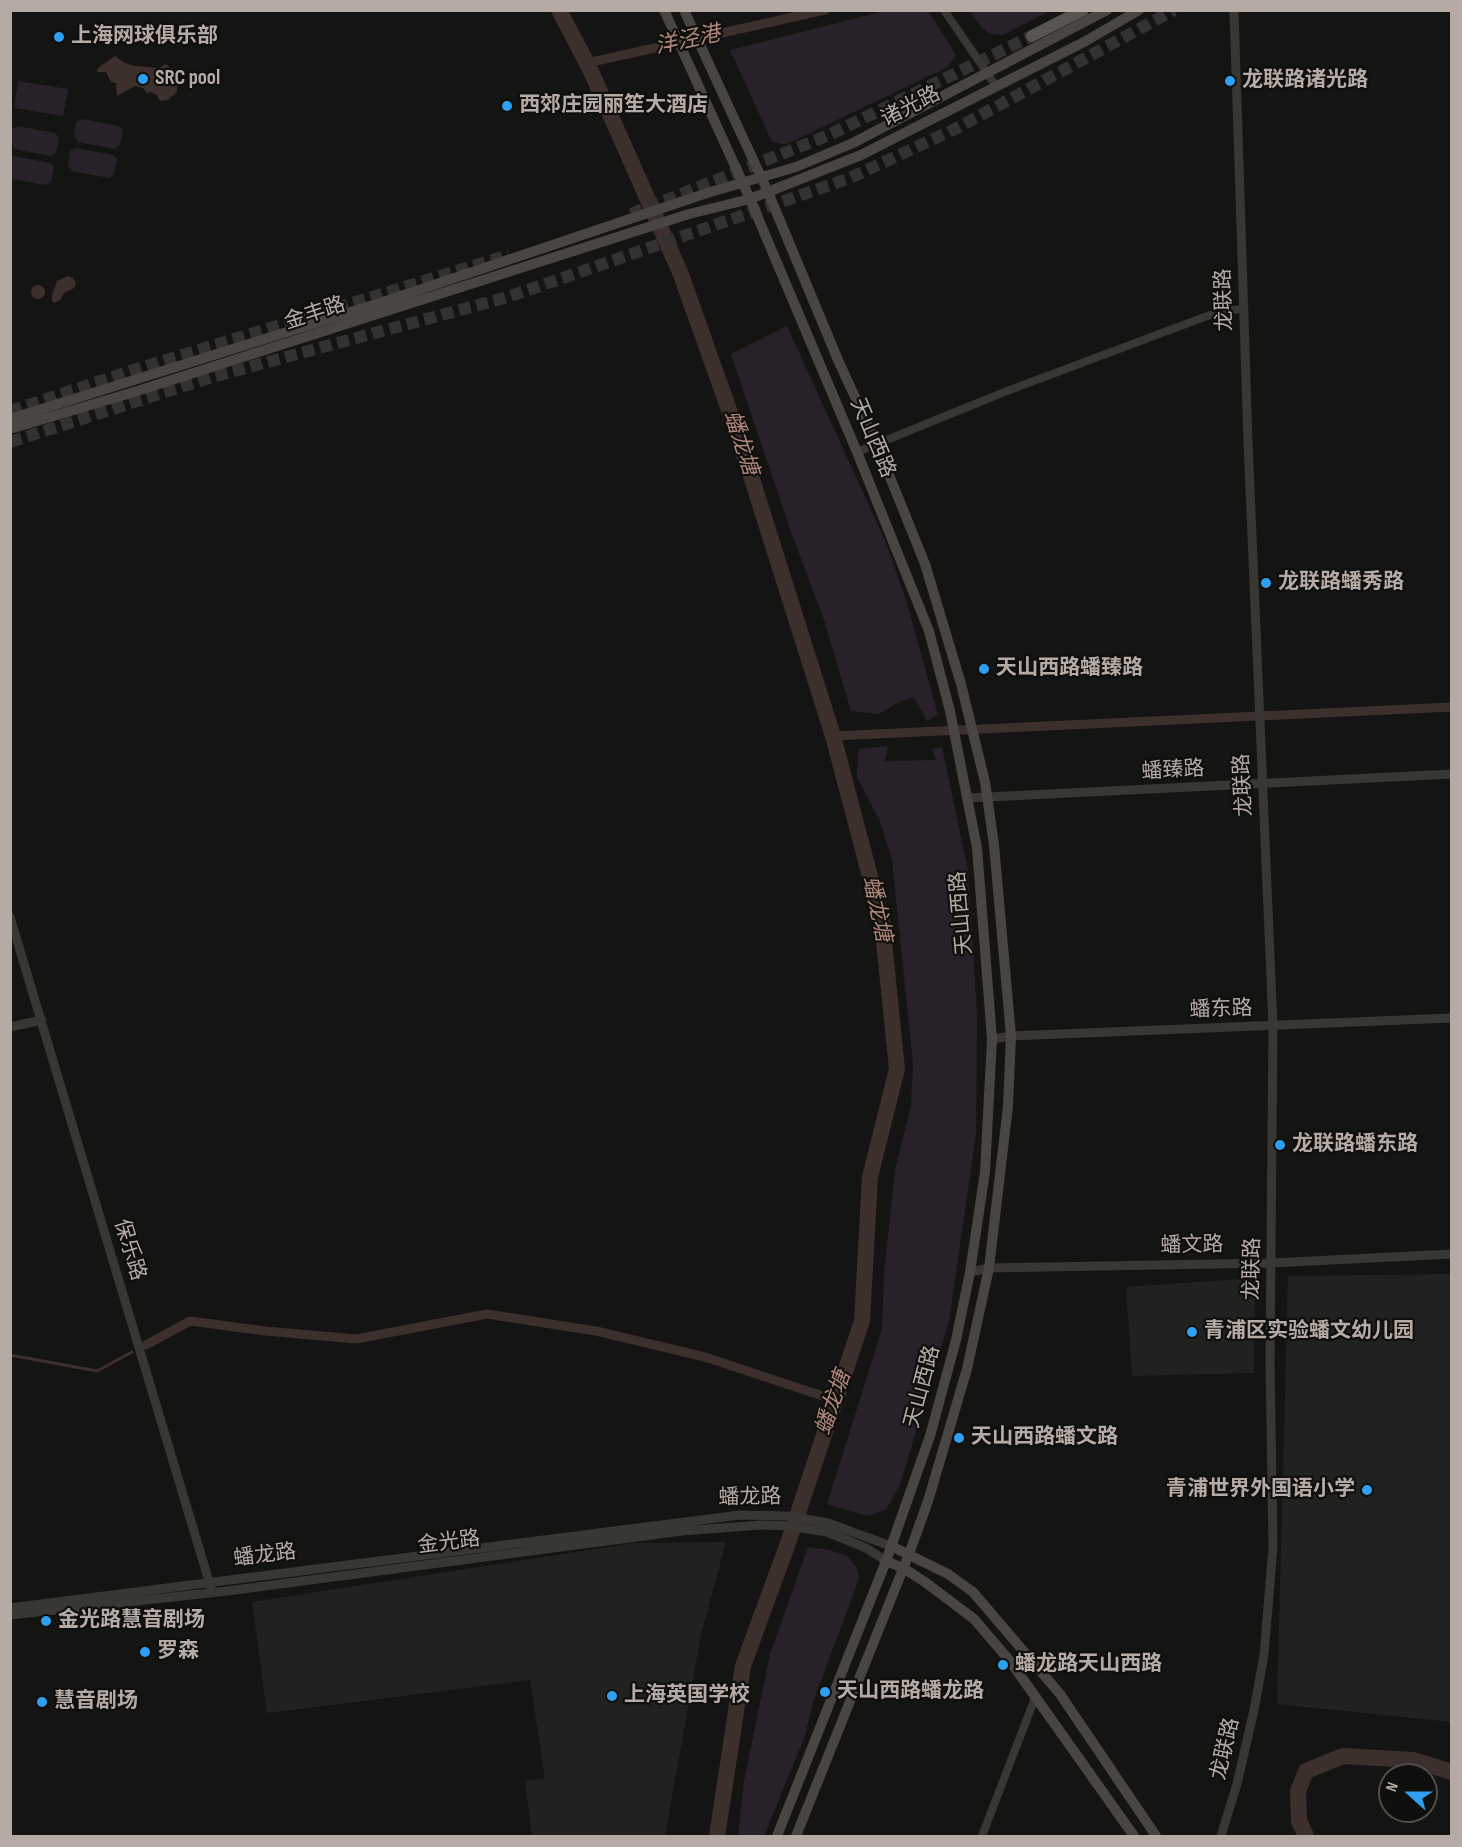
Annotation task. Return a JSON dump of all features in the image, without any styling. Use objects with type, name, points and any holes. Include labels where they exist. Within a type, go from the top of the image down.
[{"type":"main road","name":"天山西路","points":[[664,10],[750,199],[929,630],[950,711],[977,848],[992,1039],[985,1172],[970,1272],[956,1340],[930,1436],[886,1561],[777,1836]]},
{"type":"main road","name":"天山西路","points":[[684,10],[768,192],[838,360],[877,445],[925,564],[961,684],[987,797],[994,845],[1011,1036],[1008,1106],[989,1268],[967,1369],[928,1501],[909,1554],[796,1836]]},
{"type":"main road","points":[[1032,36],[1083,10]]},
{"type":"main road","points":[[10,419],[389,300],[683,202],[796,167],[853,143],[1107,10]]},
{"type":"main road","name":"诸光路","points":[[689,214],[750,199],[861,155],[1084,42],[1139,10]]},
{"type":"main road","name":"金丰路","points":[[10,429],[155,386],[689,214]]},
{"type":"main road","name":"蟠龙路","points":[[891,1546],[948,1574],[973,1592],[1060,1694],[1156,1836]]},
{"type":"main road","points":[[886,1561],[903,1568],[974,1619],[1010,1661],[1134,1836]]},
{"type":"street","points":[[944,10],[996,86]]},
{"type":"street","name":"龙联路","points":[[1221,1836],[1237,1784],[1254,1710],[1266,1633],[1273,1547],[1271,1263],[1273,1026],[1243,309],[1234,10]]},
{"type":"street","points":[[857,452],[1007,391],[1199,319],[1222,311],[1243,309]]},
{"type":"street","name":"蟠臻路","points":[[968,798],[1452,774]]},
{"type":"street","name":"保乐路","points":[[10,917],[209,1583],[214,1593]]},
{"type":"street","name":"蟠东路","points":[[992,1039],[1011,1036],[1452,1018]]},
{"type":"street","points":[[10,1027],[42,1020]]},
{"type":"street","name":"蟠文路","points":[[970,1272],[989,1268],[1271,1263],[1452,1254]]},
{"type":"street","name":"蟠龙路","points":[[209,1583],[740,1515],[788,1516],[891,1546]]},
{"type":"street","name":"金光路","points":[[10,1615],[214,1593],[682,1531],[761,1525],[827,1528],[886,1561]]},
{"type":"street","points":[[10,1608],[209,1583]]},
{"type":"street","points":[[982,1836],[1035,1698]]},
{"type":"shaded area","points":[[928,10],[956,55],[948,67],[791,142],[784,144],[772,142],[730,50],[884,11]]},
{"type":"shaded area","points":[[970,11],[1050,11],[1003,35],[990,34],[981,27]]},
{"type":"shaded area","name":"SRC pool","points":[[115,56],[135,66],[159,68],[166,64],[174,72],[177,92],[168,100],[160,101],[157,95],[147,93],[143,88],[135,86],[117,96],[116,83],[111,82],[106,72],[97,72],[98,68]]},
{"type":"shaded area","points":[[18,81],[68,89],[63,116],[14,108]]},
{"type":"shaded area","points":[[82,119],[119,126],[123,129],[120,145],[115,149],[78,142],[74,135],[76,122]]},
{"type":"shaded area","points":[[18,126],[55,133],[59,137],[56,153],[51,156],[14,149],[11,139],[12,129]]},
{"type":"shaded area","points":[[76,148],[113,155],[117,159],[114,175],[109,178],[72,171],[68,165],[70,151]]},
{"type":"shaded area","points":[[11,157],[50,163],[54,166],[51,182],[46,185],[11,179]]},
{"type":"shaded area","points":[[68,276],[76,283],[74,288],[64,293],[55,303],[52,301],[52,295],[57,281]]},
{"type":"shaded area","points":[[38,285],[43,287],[45,292],[43,297],[38,299],[33,297],[31,292],[33,287]]},
{"type":"shaded area","points":[[787,326],[886,543],[907,603],[938,715],[927,721],[914,697],[899,702],[879,714],[851,711],[824,620],[791,532],[731,354]]},
{"type":"shaded area","points":[[888,746],[885,761],[936,760],[932,749],[942,747],[968,870],[977,1015],[976,1135],[949,1321],[900,1485],[886,1510],[867,1516],[827,1504],[882,1329],[884,1274],[895,1170],[911,1106],[913,1064],[892,860],[880,821],[857,777],[858,749]]},
{"type":"shaded area","name":"青浦世界外国语小学","points":[[1451,1274],[1451,1722],[1277,1704],[1288,1276]]},
{"type":"shaded area","name":"青浦区实验蟠文幼儿园","points":[[1241,1279],[1250,1283],[1255,1292],[1254,1373],[1132,1376],[1126,1287]]},
{"type":"shaded area","name":"上海英国学校","points":[[726,1542],[701,1635],[665,1836],[532,1836],[525,1781],[545,1778],[530,1680],[267,1713],[252,1602],[634,1543]]},
{"type":"shaded area","points":[[808,1547],[830,1550],[847,1556],[857,1568],[859,1579],[813,1702],[805,1736],[764,1836],[738,1836],[744,1781],[770,1654]]},
{"type":"waterway","name":"蟠龙塘","points":[[559,10],[590,69],[680,272],[739,438],[833,736],[882,922],[897,1069],[870,1177],[862,1321],[788,1543],[743,1666],[717,1836]]},
{"type":"waterway","name":"洋泾港","points":[[587,63],[825,10]]},
{"type":"waterway","points":[[833,736],[1452,707]]},
{"type":"waterway","points":[[146,1345],[190,1321],[265,1331],[356,1339],[487,1314],[596,1331],[705,1357],[835,1400]]},
{"type":"waterway","points":[[10,1355],[97,1371],[132,1352]]},
{"type":"waterway","name":"蟠龙塘","points":[[1306,1836],[1299,1821],[1298,1791],[1306,1771],[1343,1756],[1413,1760],[1452,1772]]},
{"type":"tunnel","points":[[10,442],[212,377],[508,297],[850,178],[957,128],[1174,10]]},
{"type":"tunnel","points":[[631,214],[829,135],[1032,36]]},
{"type":"tunnel","points":[[10,411],[140,368],[509,255]]},
{"type":"place","name":"上海网球俱乐部","points":[[59,37]]},
{"type":"place","name":"SRC pool","points":[[143,79]]},
{"type":"place","name":"龙联路诸光路","points":[[1230,81]]},
{"type":"place","name":"西郊庄园丽笙大酒店","points":[[507,106]]},
{"type":"place","name":"龙联路蟠秀路","points":[[1266,583]]},
{"type":"place","name":"天山西路蟠臻路","points":[[984,669]]},
{"type":"place","name":"龙联路蟠东路","points":[[1280,1145]]},
{"type":"place","name":"青浦区实验蟠文幼儿园","points":[[1192,1332]]},
{"type":"place","name":"天山西路蟠文路","points":[[959,1438]]},
{"type":"place","name":"青浦世界外国语小学","points":[[1367,1490]]},
{"type":"place","name":"金光路慧音剧场","points":[[46,1621]]},
{"type":"place","name":"罗森","points":[[145,1652]]},
{"type":"place","name":"蟠龙路天山西路","points":[[1003,1665]]},
{"type":"place","name":"天山西路蟠龙路","points":[[825,1692]]},
{"type":"place","name":"上海英国学校","points":[[612,1696]]},
{"type":"place","name":"慧音剧场","points":[[42,1702]]}]
